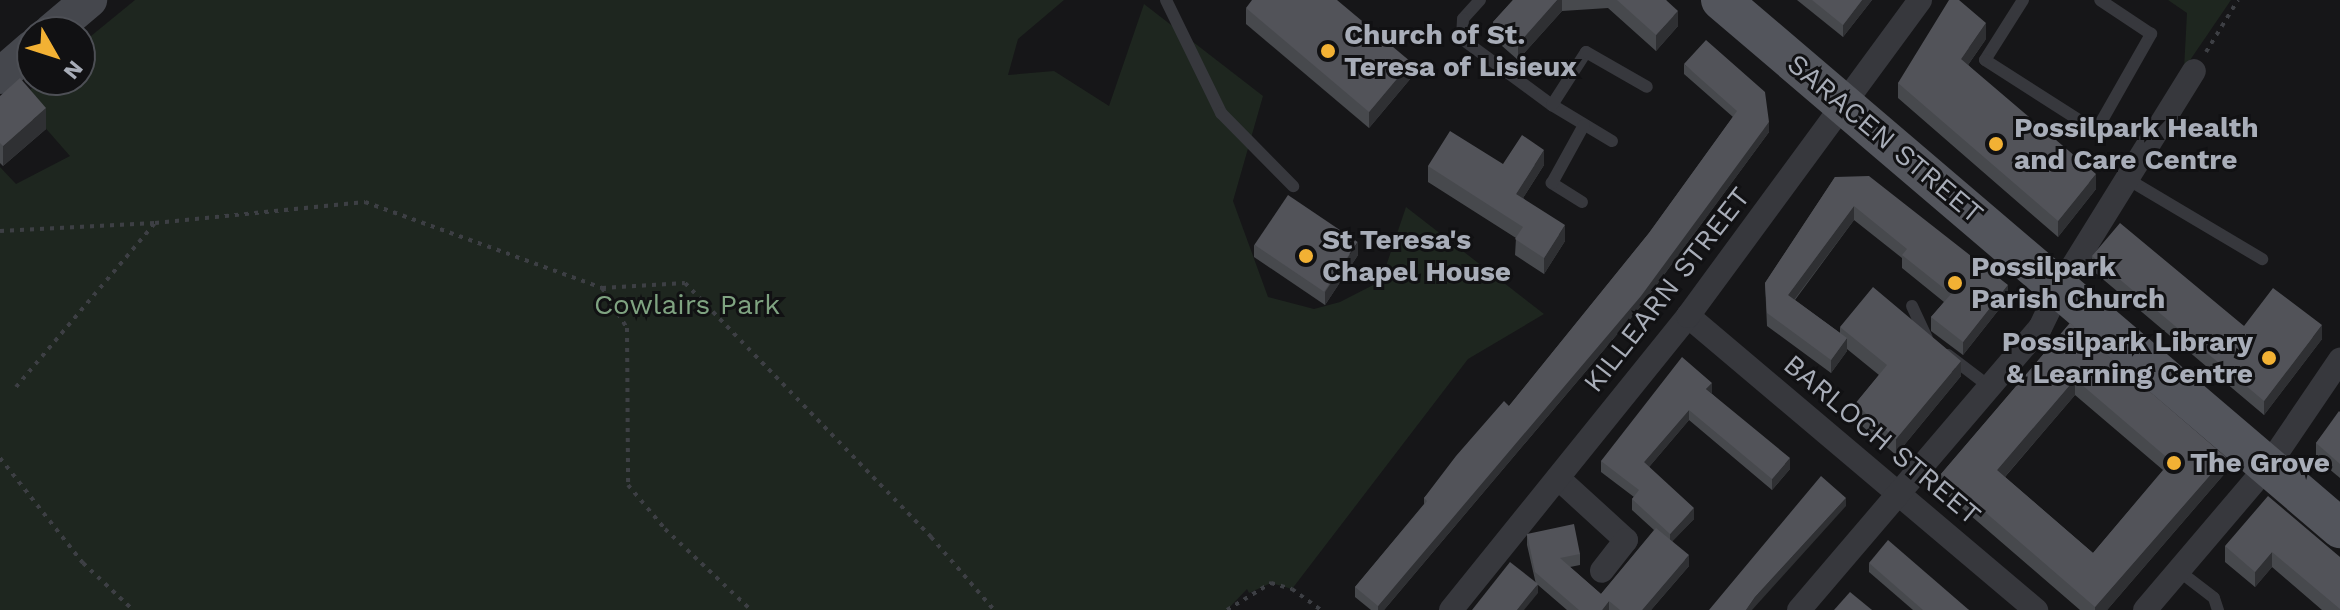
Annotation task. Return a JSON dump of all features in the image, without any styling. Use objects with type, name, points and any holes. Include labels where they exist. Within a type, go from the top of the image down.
[{"type":"main road","name":"SARACEN STREET","points":[[1736,9],[1845,106],[2270,463],[2340,528]]},
{"type":"street","points":[[70,16],[89,0]]},
{"type":"street","name":"KILLEARN STREET","points":[[1451,610],[1688,316],[1920,0]]},
{"type":"street","points":[[1799,610],[2040,328],[2060,287],[2194,71]]},
{"type":"street","name":"BARLOCH STREET","points":[[1688,316],[2036,610]]},
{"type":"street","points":[[2145,610],[2270,463],[2340,360]]},
{"type":"street","points":[[1558,478],[1626,540],[1602,571]]},
{"type":"lane","points":[[1166,0],[1221,113],[1293,186]]},
{"type":"lane","points":[[1480,0],[1463,19],[1462,39],[1552,105],[1612,141]]},
{"type":"lane","points":[[2023,0],[1985,60],[2096,131],[2151,34],[2100,0]]},
{"type":"lane","points":[[1552,105],[1586,52],[1647,87]]},
{"type":"lane","points":[[1582,202],[1552,183],[1584,125]]},
{"type":"lane","points":[[2129,180],[2262,259]]},
{"type":"lane","points":[[1912,306],[1922,335],[1990,387]]},
{"type":"lane","points":[[2179,571],[2214,598],[2218,610]]},
{"type":"path","points":[[2194,71],[2238,0]]},
{"type":"path","points":[[0,231],[155,223],[365,202],[602,288],[685,283],[990,602],[991,610]]},
{"type":"path","points":[[16,387],[155,223]]},
{"type":"path","points":[[602,288],[627,328],[628,485],[665,529],[751,610]]},
{"type":"path","points":[[0,458],[83,563],[133,610]]},
{"type":"path","points":[[1227,610],[1271,583],[1292,589],[1321,610]]},
{"type":"green space","name":"Cowlairs Park","points":[[135,0],[1064,0],[1018,39],[1008,75],[1054,71],[1109,106],[1144,4],[1263,96],[1233,201],[1268,297],[1314,309],[1340,302],[1381,281],[1406,207],[1544,314],[1468,359],[1292,589],[1271,583],[1249,593],[1247,589],[1227,610],[0,610],[0,167],[16,184],[70,156],[20,99],[23,96],[96,96],[96,32]]},
{"type":"green space","points":[[2168,0],[2231,0],[2184,69],[2187,13]]},
{"type":"building","name":"Church of St. Teresa of Lisieux","points":[[1252,0],[1337,0],[1411,62],[1369,112],[1246,8]]},
{"type":"building","points":[[1513,0],[1557,0],[1518,44],[1493,22]]},
{"type":"building","points":[[1617,0],[1666,0],[1678,11],[1656,35]]},
{"type":"building","points":[[1812,0],[1862,0],[1843,25]]},
{"type":"building","name":"Possilpark Health and Care Centre","points":[[1949,0],[1959,0],[1986,23],[1961,59],[2096,174],[2058,221],[1898,83]]},
{"type":"building","points":[[1706,40],[1765,92],[1769,122],[1641,296],[1378,606],[1355,587],[1427,501],[1424,498],[1456,456],[1504,401],[1509,406],[1649,233],[1737,111],[1684,64]]},
{"type":"building","points":[[16,82],[16,96],[36,96],[46,108],[3,146],[0,143],[0,96]]},
{"type":"building","points":[[1450,131],[1503,164],[1522,135],[1544,150],[1516,194],[1565,225],[1544,258],[1515,239],[1523,227],[1428,166]]},
{"type":"building","points":[[1869,176],[2008,285],[1963,342],[1931,317],[1951,294],[1902,255],[1907,249],[1854,206],[1788,295],[1847,338],[1831,360],[1767,313],[1765,283],[1835,177]]},
{"type":"building","name":"St Teresa's Chapel House","points":[[1288,195],[1358,242],[1324,292],[1254,245]]},
{"type":"building","points":[[2120,223],[2244,326],[2273,288],[2322,325],[2264,401],[2092,256]]},
{"type":"building","points":[[1873,287],[1961,361],[1896,439],[1855,404],[1887,365],[1840,327]]},
{"type":"building","points":[[2070,323],[2226,457],[2095,607],[1941,474]],"holes":[[[2075,379],[2171,461],[2093,553],[1997,470]]]},
{"type":"building","points":[[1682,357],[1712,383],[1706,389],[1790,458],[1772,479],[1689,410],[1644,462],[1694,508],[1670,534],[1632,499],[1639,490],[1601,461]]},
{"type":"building","points":[[2340,412],[2340,464],[2316,443]]},
{"type":"building","points":[[1821,476],[1846,498],[1746,610],[1709,610]]},
{"type":"building","points":[[2268,496],[2340,557],[2340,609],[2272,552],[2255,572],[2225,546]]},
{"type":"building","points":[[1574,524],[1580,554],[1560,558],[1601,594],[1656,528],[1689,555],[1642,610],[1620,610],[1609,601],[1602,610],[1579,610],[1535,572],[1527,534]]},
{"type":"building","points":[[1888,540],[1969,610],[1923,610],[1869,563]]},
{"type":"building","points":[[1510,562],[1538,584],[1517,610],[1472,610]]},
{"type":"building","points":[[1850,592],[1872,610],[1834,610]]},
{"type":"place","name":"Church of St. Teresa of Lisieux","points":[[1328,51]]},
{"type":"place","name":"Possilpark Health and Care Centre","points":[[1996,144]]},
{"type":"place","name":"St Teresa's Chapel House","points":[[1306,256]]},
{"type":"place","name":"Possilpark Parish Church","points":[[1955,283]]},
{"type":"place","name":"Possilpark Library & Learning Centre","points":[[2269,358]]},
{"type":"place","name":"The Grove","points":[[2174,463]]}]
